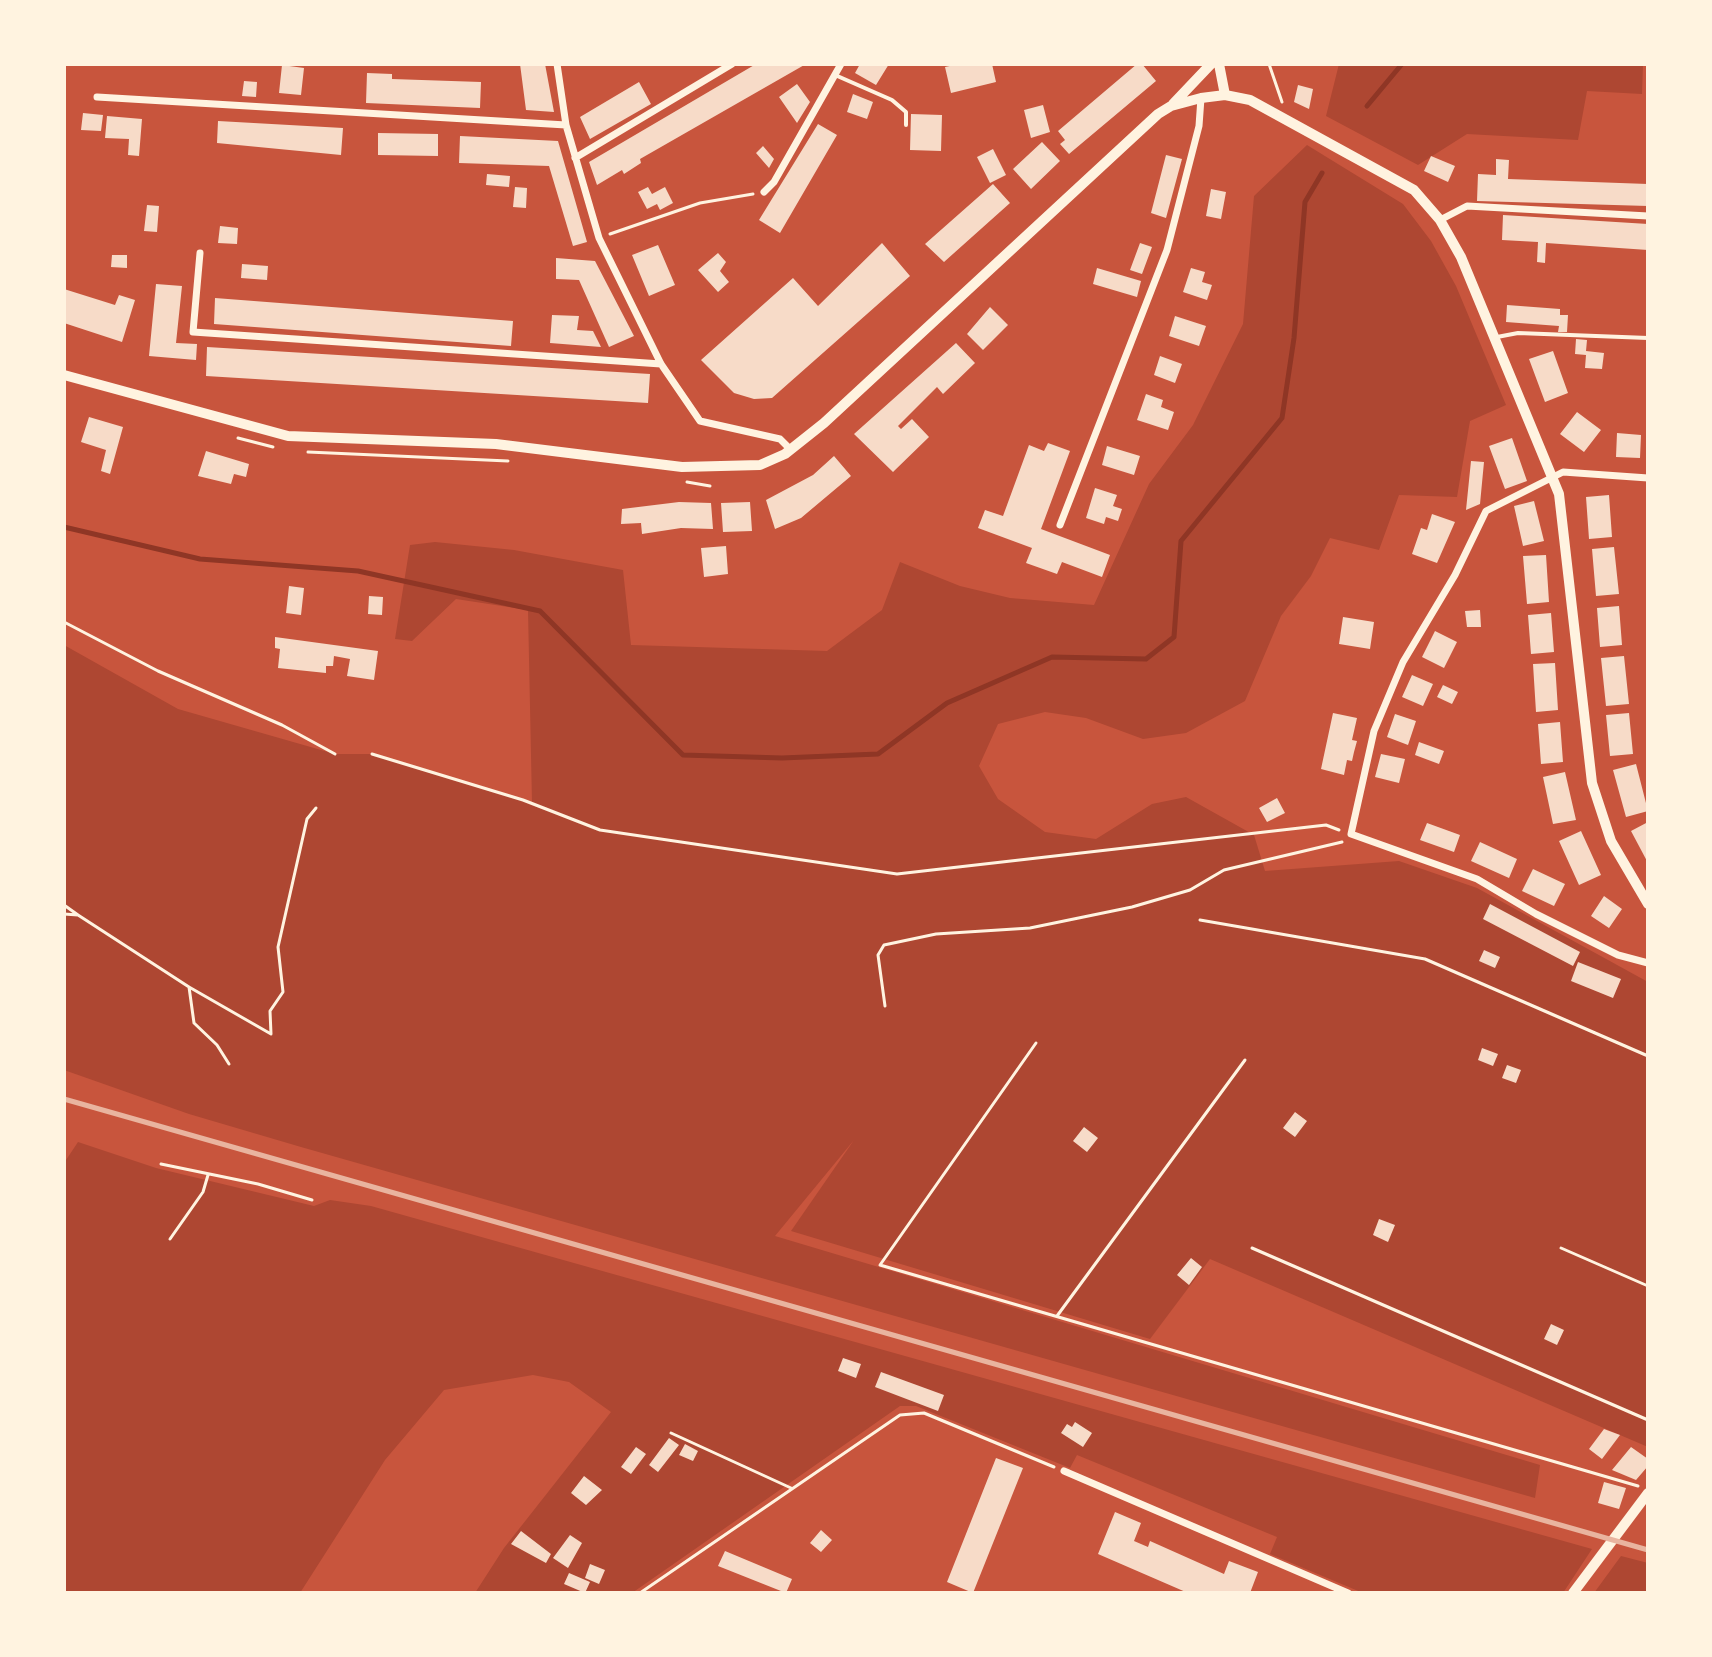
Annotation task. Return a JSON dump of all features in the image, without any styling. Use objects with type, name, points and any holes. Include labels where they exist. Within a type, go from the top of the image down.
[{"type":"main road","points":[[64,375],[260,430],[313,438],[496,444],[711,468],[760,465],[791,450],[1158,114],[1171,106],[1211,64]]},
{"type":"main road","points":[[1219,64],[1225,95]]},
{"type":"main road","points":[[1171,106],[1225,95],[1250,100],[1414,190],[1440,220],[1461,257],[1497,337],[1554,476],[1567,539],[1592,783],[1611,841],[1648,904]]},
{"type":"main road","points":[[1573,1593],[1645,1490]]},
{"type":"street","points":[[557,64],[566,125],[599,238],[661,364],[700,421],[780,439],[791,450]]},
{"type":"street","points":[[575,158],[732,64]]},
{"type":"street","points":[[764,192],[774,182],[841,64]]},
{"type":"street","points":[[97,97],[566,125]]},
{"type":"street","points":[[1060,525],[1167,250],[1199,126],[1201,98]]},
{"type":"street","points":[[1440,220],[1467,206],[1648,216]]},
{"type":"street","points":[[200,253],[193,332],[661,364]]},
{"type":"street","points":[[1648,478],[1563,472],[1486,511],[1455,575],[1397,675],[1374,731],[1351,834],[1477,879],[1536,914],[1618,955],[1648,963]]},
{"type":"street","points":[[1064,1471],[1348,1593]]},
{"type":"lane","points":[[835,75],[892,100],[906,112],[906,125]]},
{"type":"lane","points":[[1497,337],[1518,333],[1648,338]]},
{"type":"path","points":[[1269,64],[1287,118]]},
{"type":"path","points":[[599,238],[700,203],[764,192]]},
{"type":"path","points":[[64,622],[158,671],[282,725],[335,754]]},
{"type":"path","points":[[372,754],[525,800],[600,830],[897,874],[1326,825],[1351,834],[1338,845],[1224,870],[1190,890],[1132,907],[1030,928],[936,934],[884,945],[878,955],[885,1006]]},
{"type":"path","points":[[64,905],[189,987],[271,1034],[270,1011],[283,992],[278,947],[307,819],[316,808]]},
{"type":"path","points":[[64,914],[78,915]]},
{"type":"path","points":[[1200,920],[1425,959],[1648,1056]]},
{"type":"path","points":[[189,987],[194,1023],[217,1045],[229,1064]]},
{"type":"path","points":[[1036,1043],[880,1265],[1645,1490]]},
{"type":"path","points":[[1057,1316],[1245,1060]]},
{"type":"path","points":[[161,1164],[258,1184],[312,1200]]},
{"type":"path","points":[[170,1239],[203,1192],[208,1175]]},
{"type":"path","points":[[1252,1248],[1648,1420]]},
{"type":"path","points":[[1561,1248],[1648,1286]]},
{"type":"path","points":[[640,1593],[900,1415],[924,1413],[1064,1471]]},
{"type":"path","points":[[671,1433],[793,1489]]},
{"type":"shaded area","points":[[1339,64],[1643,64],[1642,94],[1587,91],[1578,140],[1467,134],[1418,165],[1326,116]]},
{"type":"shaded area","points":[[1307,145],[1403,204],[1431,241],[1456,286],[1506,405],[1470,421],[1457,497],[1399,495],[1379,550],[1330,538],[1311,576],[1281,616],[1245,701],[1186,733],[1143,739],[1086,718],[1045,712],[998,724],[979,766],[998,799],[1045,832],[1096,839],[1152,804],[1186,797],[1254,835],[1265,871],[1399,861],[1477,888],[1648,982],[1648,1447],[1210,1259],[1150,1339],[791,1231],[854,1140],[775,1236],[1540,1465],[1535,1498],[301,1147],[189,1114],[64,1070],[64,645],[178,709],[335,754],[372,754],[532,803],[528,610],[456,599],[412,641],[395,639],[410,545],[435,542],[514,550],[623,570],[631,645],[827,651],[882,610],[900,562],[960,586],[1010,598],[1094,605],[1149,484],[1193,425],[1243,324],[1254,196]]},
{"type":"shaded area","points":[[78,1142],[156,1168],[314,1206],[330,1200],[371,1206],[1592,1549],[1563,1593],[1363,1593],[1270,1554],[1277,1537],[1077,1455],[1070,1468],[916,1406],[900,1406],[632,1593],[475,1593],[504,1548],[611,1412],[569,1382],[533,1375],[444,1390],[385,1460],[300,1593],[64,1593],[64,1163]]},
{"type":"shaded area","points":[[1621,1556],[1648,1563],[1648,1593],[1594,1593]]},
{"type":"building","points":[[520,64],[545,64],[554,112],[526,110]]},
{"type":"building","points":[[756,64],[806,64],[640,159],[641,163],[624,174],[622,170],[597,185],[589,162]]},
{"type":"building","points":[[860,64],[889,64],[876,85],[855,73]]},
{"type":"building","points":[[992,64],[996,82],[951,93],[945,67]]},
{"type":"building","points":[[1137,64],[1142,64],[1156,81],[1069,154],[1060,144],[1065,140],[1058,131]]},
{"type":"building","points":[[282,65],[304,68],[301,95],[279,93]]},
{"type":"building","points":[[367,73],[392,74],[392,79],[481,82],[480,108],[366,103]]},
{"type":"building","points":[[244,81],[257,82],[256,97],[242,96]]},
{"type":"building","points":[[639,82],[651,104],[590,139],[580,117]]},
{"type":"building","points":[[797,84],[810,102],[797,123],[779,97]]},
{"type":"building","points":[[1298,85],[1313,89],[1309,109],[1294,102]]},
{"type":"building","points":[[853,94],[873,102],[867,119],[847,112]]},
{"type":"building","points":[[1043,105],[1050,132],[1031,138],[1024,110]]},
{"type":"building","points":[[83,113],[103,115],[101,131],[81,130]]},
{"type":"building","points":[[911,114],[942,115],[941,151],[910,150]]},
{"type":"building","points":[[107,116],[142,119],[139,156],[128,155],[129,139],[105,138]]},
{"type":"building","points":[[218,121],[343,128],[341,155],[217,143]]},
{"type":"building","points":[[818,124],[837,135],[780,233],[759,220]]},
{"type":"building","points":[[378,133],[438,134],[438,156],[378,155]]},
{"type":"building","points":[[460,136],[558,141],[587,242],[573,246],[549,166],[459,163]]},
{"type":"building","points":[[1042,142],[1060,161],[1031,189],[1013,169]]},
{"type":"building","points":[[763,146],[774,159],[769,168],[756,153]]},
{"type":"building","points":[[993,149],[1006,175],[990,183],[977,157]]},
{"type":"building","points":[[1166,155],[1182,159],[1166,218],[1151,213]]},
{"type":"building","points":[[1431,156],[1455,166],[1448,182],[1424,171]]},
{"type":"building","points":[[1496,159],[1509,160],[1508,179],[1648,184],[1648,206],[1477,201],[1478,174],[1496,175]]},
{"type":"building","points":[[487,174],[510,176],[509,187],[486,185]]},
{"type":"building","points":[[993,184],[1010,203],[944,262],[925,244]]},
{"type":"building","points":[[515,187],[527,188],[526,208],[513,207]]},
{"type":"building","points":[[648,187],[652,194],[665,187],[673,203],[660,210],[657,204],[647,209],[638,192]]},
{"type":"building","points":[[1211,189],[1226,192],[1221,219],[1206,216]]},
{"type":"building","points":[[147,205],[159,206],[157,232],[144,231]]},
{"type":"building","points":[[1503,215],[1648,224],[1648,250],[1546,243],[1545,263],[1537,262],[1538,242],[1502,240]]},
{"type":"building","points":[[220,226],[238,228],[237,244],[218,243]]},
{"type":"building","points":[[882,243],[910,276],[772,398],[754,399],[734,393],[701,360],[793,278],[818,306]]},
{"type":"building","points":[[1140,243],[1152,247],[1142,274],[1130,270]]},
{"type":"building","points":[[658,245],[675,285],[649,296],[632,255]]},
{"type":"building","points":[[718,253],[726,262],[720,271],[729,282],[718,292],[698,270]]},
{"type":"building","points":[[112,255],[127,255],[127,268],[111,267]]},
{"type":"building","points":[[556,258],[595,261],[634,336],[609,347],[579,280],[556,279]]},
{"type":"building","points":[[242,264],[268,266],[267,280],[241,278]]},
{"type":"building","points":[[1097,268],[1141,281],[1137,297],[1093,284]]},
{"type":"building","points":[[1191,268],[1205,272],[1202,282],[1212,285],[1207,300],[1183,292]]},
{"type":"building","points":[[156,284],[182,286],[176,343],[197,344],[196,360],[149,356]]},
{"type":"building","points":[[64,289],[115,305],[119,295],[135,300],[122,342],[64,323]]},
{"type":"building","points":[[215,298],[513,321],[511,346],[214,324]]},
{"type":"building","points":[[1507,305],[1560,309],[1560,315],[1568,315],[1567,332],[1558,332],[1559,326],[1506,322]]},
{"type":"building","points":[[990,307],[1008,325],[983,350],[967,334]]},
{"type":"building","points":[[552,315],[579,316],[577,330],[593,331],[601,347],[550,343]]},
{"type":"building","points":[[1175,316],[1206,326],[1199,346],[1169,336]]},
{"type":"building","points":[[1576,339],[1587,340],[1586,351],[1604,353],[1602,369],[1585,368],[1586,355],[1575,354]]},
{"type":"building","points":[[956,343],[975,363],[943,394],[937,387],[898,426],[901,429],[912,419],[929,437],[893,472],[854,434]]},
{"type":"building","points":[[207,347],[650,374],[648,403],[206,376]]},
{"type":"building","points":[[1553,351],[1568,393],[1545,402],[1529,359]]},
{"type":"building","points":[[1160,356],[1182,364],[1175,383],[1154,375]]},
{"type":"building","points":[[1146,394],[1163,400],[1161,407],[1174,412],[1168,430],[1137,420]]},
{"type":"building","points":[[1577,412],[1601,430],[1584,452],[1560,434]]},
{"type":"building","points":[[89,417],[123,427],[110,474],[101,471],[106,450],[81,442]]},
{"type":"building","points":[[1617,433],[1641,435],[1640,458],[1616,457]]},
{"type":"building","points":[[1512,438],[1527,481],[1505,489],[1489,446]]},
{"type":"building","points":[[1048,443],[1070,451],[1041,529],[1110,555],[1102,577],[1062,562],[1057,574],[1026,563],[1032,548],[978,528],[985,510],[1003,516],[1029,445],[1044,451]]},
{"type":"building","points":[[1107,446],[1140,456],[1134,475],[1102,465]]},
{"type":"building","points":[[206,451],[249,464],[246,477],[234,474],[231,484],[198,476]]},
{"type":"building","points":[[834,456],[851,476],[801,518],[775,529],[766,500],[813,475]]},
{"type":"building","points":[[1471,461],[1484,462],[1480,504],[1466,510]]},
{"type":"building","points":[[1095,488],[1117,495],[1113,506],[1122,509],[1118,521],[1106,517],[1104,524],[1086,518]]},
{"type":"building","points":[[1609,495],[1612,537],[1589,539],[1586,497]]},
{"type":"building","points":[[1534,501],[1544,541],[1523,546],[1514,506]]},
{"type":"building","points":[[679,502],[711,503],[713,529],[681,528],[642,534],[641,523],[621,524],[622,509]]},
{"type":"building","points":[[750,502],[752,531],[723,532],[721,503]]},
{"type":"building","points":[[1432,514],[1455,522],[1437,563],[1412,554],[1421,528],[1427,530]]},
{"type":"building","points":[[726,546],[728,574],[704,577],[701,548]]},
{"type":"building","points":[[1614,547],[1619,594],[1596,596],[1592,549]]},
{"type":"building","points":[[1546,555],[1549,602],[1527,604],[1523,556]]},
{"type":"building","points":[[289,586],[304,588],[301,615],[286,613]]},
{"type":"building","points":[[369,596],[383,597],[382,615],[368,614]]},
{"type":"building","points":[[1619,606],[1622,645],[1600,647],[1597,608]]},
{"type":"building","points":[[1480,610],[1481,627],[1467,627],[1465,611]]},
{"type":"building","points":[[1551,613],[1554,652],[1531,654],[1528,615]]},
{"type":"building","points":[[1343,617],[1374,622],[1370,649],[1339,644]]},
{"type":"building","points":[[1435,631],[1457,642],[1444,668],[1422,657]]},
{"type":"building","points":[[275,637],[378,651],[374,680],[347,676],[350,659],[334,656],[333,666],[326,666],[326,673],[278,668],[280,649],[275,648]]},
{"type":"building","points":[[1624,656],[1629,704],[1606,706],[1601,658]]},
{"type":"building","points":[[1555,663],[1558,710],[1536,712],[1533,664]]},
{"type":"building","points":[[1412,675],[1433,684],[1423,706],[1402,697]]},
{"type":"building","points":[[1443,685],[1458,692],[1452,704],[1437,697]]},
{"type":"building","points":[[1333,713],[1357,718],[1352,740],[1357,741],[1352,761],[1347,760],[1344,775],[1321,769]]},
{"type":"building","points":[[1629,713],[1633,754],[1610,756],[1606,715]]},
{"type":"building","points":[[1395,714],[1416,721],[1408,745],[1387,737]]},
{"type":"building","points":[[1560,722],[1563,762],[1541,764],[1538,724]]},
{"type":"building","points":[[1419,742],[1444,751],[1439,764],[1415,755]]},
{"type":"building","points":[[1381,754],[1405,759],[1399,783],[1375,777]]},
{"type":"building","points":[[1636,764],[1648,811],[1626,817],[1613,770]]},
{"type":"building","points":[[1565,772],[1576,820],[1553,824],[1543,777]]},
{"type":"building","points":[[1277,798],[1285,813],[1267,822],[1259,808]]},
{"type":"building","points":[[1648,822],[1648,863],[1631,831]]},
{"type":"building","points":[[1427,823],[1460,835],[1454,852],[1420,840]]},
{"type":"building","points":[[1581,831],[1601,875],[1579,885],[1559,841]]},
{"type":"building","points":[[1480,842],[1517,859],[1509,878],[1471,861]]},
{"type":"building","points":[[1533,869],[1565,884],[1554,906],[1522,891]]},
{"type":"building","points":[[1604,896],[1622,909],[1609,928],[1591,916]]},
{"type":"building","points":[[1490,904],[1580,952],[1573,966],[1483,919]]},
{"type":"building","points":[[1484,950],[1500,957],[1495,968],[1479,961]]},
{"type":"building","points":[[1578,962],[1621,979],[1613,998],[1571,981]]},
{"type":"building","points":[[1482,1048],[1498,1054],[1493,1066],[1478,1060]]},
{"type":"building","points":[[1507,1065],[1521,1070],[1516,1083],[1502,1078]]},
{"type":"building","points":[[1295,1112],[1307,1121],[1295,1137],[1283,1128]]},
{"type":"building","points":[[1084,1127],[1098,1138],[1087,1152],[1073,1141]]},
{"type":"building","points":[[1379,1219],[1395,1225],[1388,1242],[1373,1235]]},
{"type":"building","points":[[1191,1258],[1202,1267],[1189,1285],[1177,1275]]},
{"type":"building","points":[[1551,1324],[1564,1330],[1557,1345],[1544,1339]]},
{"type":"building","points":[[843,1358],[861,1364],[856,1378],[838,1371]]},
{"type":"building","points":[[881,1372],[944,1395],[938,1411],[875,1387]]},
{"type":"building","points":[[1075,1422],[1092,1433],[1083,1447],[1061,1433],[1067,1424],[1072,1427]]},
{"type":"building","points":[[1604,1429],[1620,1435],[1602,1459],[1589,1449]]},
{"type":"building","points":[[669,1438],[679,1445],[658,1472],[649,1465]]},
{"type":"building","points":[[685,1444],[698,1451],[693,1461],[679,1455]]},
{"type":"building","points":[[636,1447],[646,1454],[631,1474],[621,1467]]},
{"type":"building","points":[[1631,1447],[1648,1459],[1648,1466],[1636,1480],[1612,1470]]},
{"type":"building","points":[[996,1458],[1023,1468],[973,1593],[947,1582]]},
{"type":"building","points":[[584,1476],[602,1490],[586,1505],[571,1493]]},
{"type":"building","points":[[1604,1482],[1626,1488],[1619,1509],[1598,1503]]},
{"type":"building","points":[[1115,1512],[1141,1523],[1134,1541],[1148,1547],[1150,1541],[1224,1574],[1229,1561],[1258,1572],[1250,1593],[1188,1593],[1098,1554]]},
{"type":"building","points":[[821,1530],[832,1540],[821,1552],[810,1543]]},
{"type":"building","points":[[521,1531],[551,1554],[546,1563],[511,1544]]},
{"type":"building","points":[[570,1535],[582,1543],[568,1568],[553,1558]]},
{"type":"building","points":[[725,1551],[792,1579],[786,1593],[718,1566]]},
{"type":"building","points":[[590,1564],[605,1570],[599,1584],[585,1578]]},
{"type":"building","points":[[569,1573],[590,1582],[585,1593],[564,1584]]},
{"type":"waterway","points":[[1367,106],[1402,64]]},
{"type":"waterway","points":[[64,527],[200,559],[358,571],[540,611],[683,755],[782,758],[878,754],[947,703],[1052,657],[1146,659],[1174,637],[1181,541],[1282,418],[1294,338],[1305,202],[1322,173]]},
{"type":"railway","points":[[64,1099],[1648,1550]]}]
